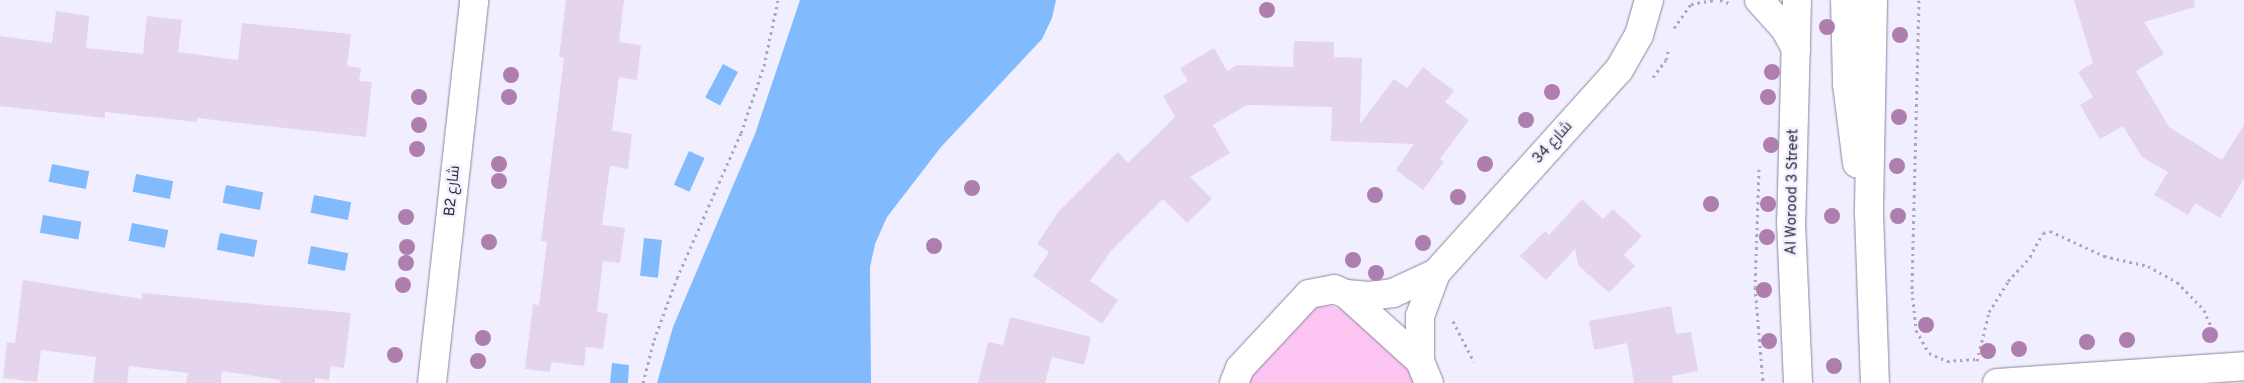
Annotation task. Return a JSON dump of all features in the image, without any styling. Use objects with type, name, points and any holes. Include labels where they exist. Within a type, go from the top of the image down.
[{"type":"street","name":"B2 شارع","points":[[432,383],[474,0]]},
{"type":"street","name":"شارع 34","points":[[1425,372],[1420,316],[1436,273],[1619,70],[1639,35],[1649,0]]},
{"type":"street","name":"Al Worood 3 Street","points":[[1797,0],[1791,222],[1798,383]]},
{"type":"street","points":[[1845,0],[1849,117],[1860,184],[1869,213]]},
{"type":"street","points":[[1873,0],[1869,213],[1875,383]]},
{"type":"street","points":[[1747,2],[1784,29],[1796,49]]},
{"type":"street","name":"شارع 34","points":[[1346,294],[1393,292],[1436,273]]},
{"type":"street","name":"شارع 34","points":[[1234,383],[1240,368],[1309,294],[1334,289],[1346,294],[1425,372]]},
{"type":"street","points":[[1987,375],[2234,367]]},
{"type":"path","points":[[644,383],[654,340],[677,278],[744,124],[764,66],[778,0]]},
{"type":"path","points":[[1720,0],[1747,2]]},
{"type":"path","points":[[1919,0],[1912,292],[1916,330],[1929,353],[1947,361],[1977,359]]},
{"type":"path","points":[[1760,163],[1755,287],[1762,383]]},
{"type":"path","points":[[1987,375],[1977,359],[1989,312],[2008,281],[2030,257],[2043,233],[2050,231],[2104,256],[2148,266],[2177,282],[2204,310],[2217,340],[2234,367]]},
{"type":"shaded area","points":[[1319,306],[1331,306],[1343,310],[1412,373],[1415,383],[1244,383],[1308,311]]},
{"type":"water","points":[[800,0],[1056,0],[1052,18],[1042,39],[941,147],[887,217],[875,244],[870,267],[871,383],[657,383],[673,327],[755,134]]},
{"type":"water","points":[[723,64],[738,72],[720,106],[705,98]]},
{"type":"water","points":[[689,151],[705,158],[689,192],[674,185]]},
{"type":"water","points":[[52,164],[89,171],[86,189],[49,182]]},
{"type":"water","points":[[136,174],[173,181],[170,199],[133,192]]},
{"type":"water","points":[[226,185],[263,192],[260,210],[223,203]]},
{"type":"water","points":[[314,195],[351,202],[348,220],[311,213]]},
{"type":"water","points":[[43,215],[81,222],[78,239],[40,233]]},
{"type":"water","points":[[132,223],[168,230],[165,248],[129,241]]},
{"type":"water","points":[[220,233],[257,240],[254,257],[217,250]]},
{"type":"water","points":[[644,238],[662,240],[658,278],[640,276]]},
{"type":"water","points":[[311,246],[348,253],[345,271],[308,264]]},
{"type":"water","points":[[612,363],[629,365],[628,383],[610,383]]},
{"type":"building","points":[[566,0],[624,0],[619,42],[641,45],[637,80],[619,77],[612,131],[632,134],[628,169],[610,166],[602,225],[625,228],[620,263],[603,261],[597,312],[608,314],[603,349],[586,347],[584,366],[551,362],[550,372],[525,369],[533,304],[539,305],[547,242],[541,241],[564,58],[559,57]]},
{"type":"building","points":[[2074,0],[2194,0],[2195,7],[2144,22],[2164,54],[2136,71],[2169,127],[2222,160],[2244,125],[2244,179],[2220,218],[2195,203],[2188,215],[2154,195],[2168,172],[2142,157],[2123,126],[2100,139],[2080,105],[2093,97],[2078,72],[2093,63]]},
{"type":"building","points":[[56,11],[89,16],[86,48],[143,54],[147,16],[182,20],[178,52],[238,60],[242,23],[351,34],[347,66],[361,68],[359,81],[372,82],[366,137],[197,118],[197,122],[105,112],[105,118],[0,106],[0,36],[52,43]]},
{"type":"building","points":[[1294,41],[1334,42],[1334,57],[1362,58],[1360,124],[1394,79],[1407,88],[1423,67],[1454,91],[1445,102],[1469,120],[1440,159],[1444,162],[1423,190],[1396,170],[1414,144],[1331,141],[1332,107],[1247,105],[1213,125],[1230,153],[1190,177],[1212,199],[1187,223],[1163,199],[1111,251],[1090,281],[1118,300],[1102,324],[1033,276],[1049,252],[1037,244],[1059,211],[1118,152],[1128,163],[1175,117],[1163,96],[1188,81],[1180,68],[1214,48],[1227,71],[1237,65],[1293,67]]},
{"type":"building","points":[[1582,199],[1603,219],[1613,209],[1642,236],[1624,255],[1635,266],[1609,293],[1578,265],[1575,249],[1546,280],[1520,256],[1545,231],[1549,235]]},
{"type":"building","points":[[23,280],[142,299],[142,293],[351,313],[344,368],[331,366],[329,380],[315,378],[315,383],[280,383],[281,380],[222,371],[221,383],[186,383],[188,373],[129,366],[127,383],[93,383],[96,357],[41,350],[37,382],[3,378],[7,342],[15,343]]},
{"type":"building","points":[[1671,306],[1676,334],[1691,332],[1698,371],[1672,376],[1673,383],[1634,383],[1627,343],[1594,350],[1589,321]]},
{"type":"building","points":[[1010,317],[1091,337],[1084,365],[1052,357],[1045,383],[978,383],[988,342],[1003,345]]}]
